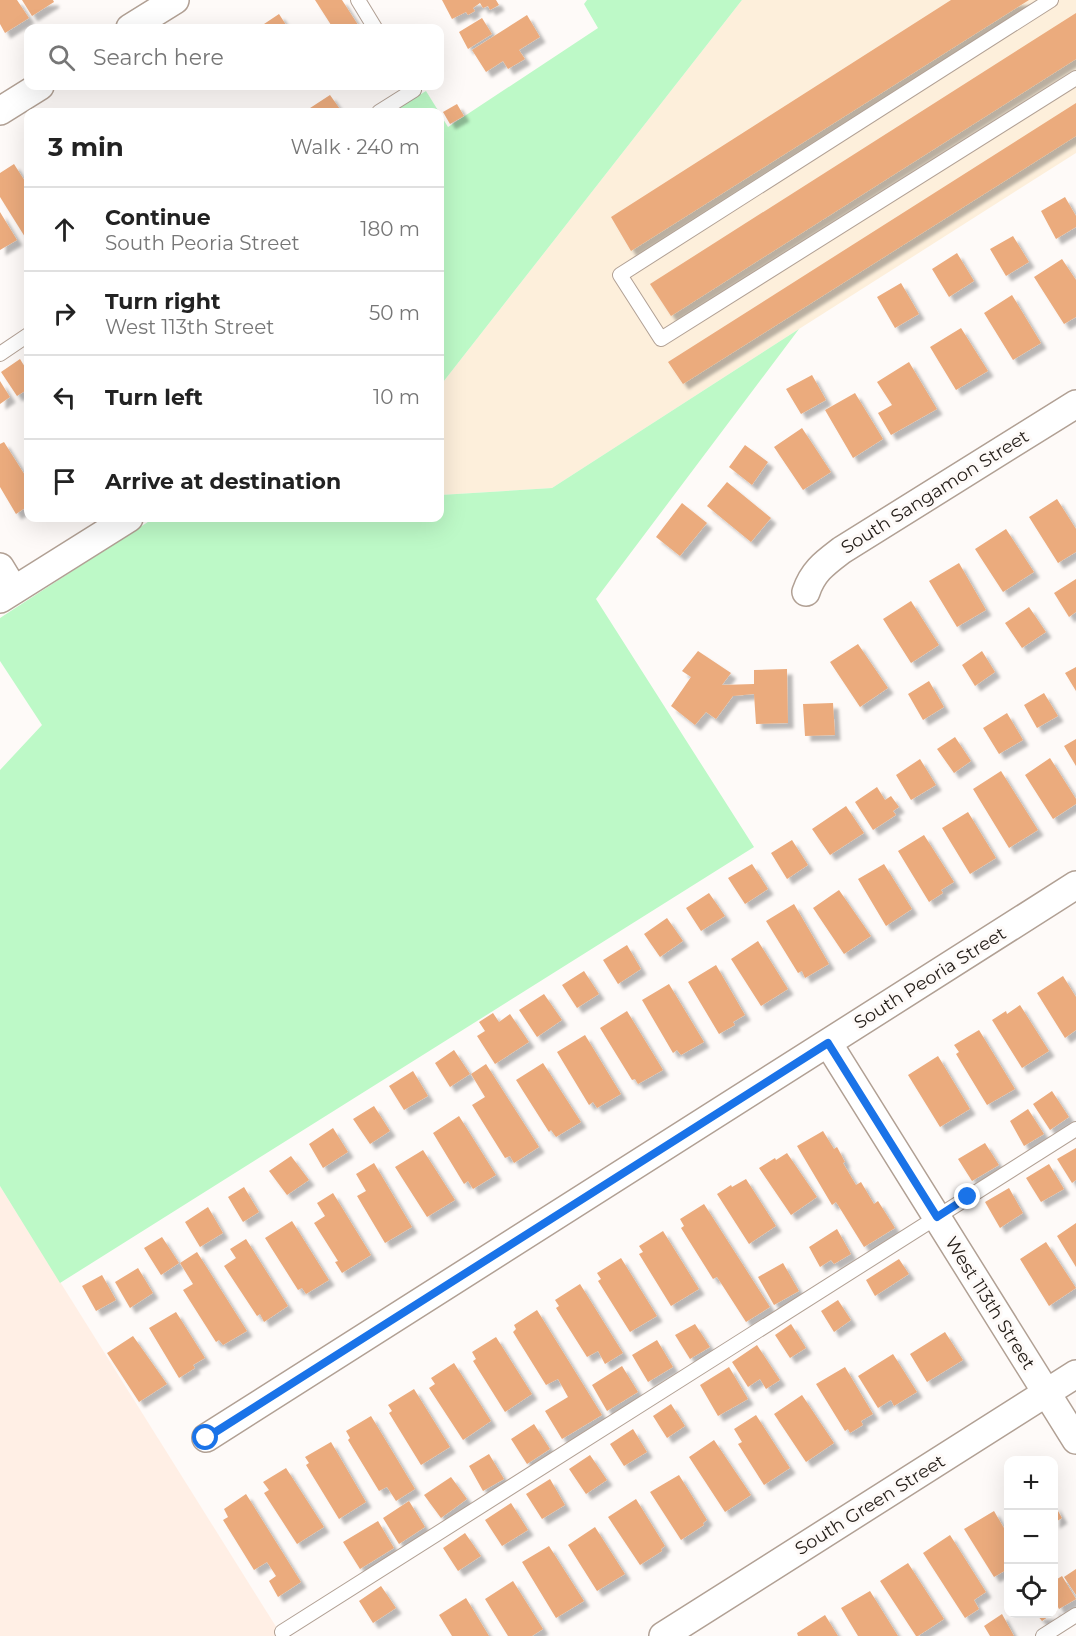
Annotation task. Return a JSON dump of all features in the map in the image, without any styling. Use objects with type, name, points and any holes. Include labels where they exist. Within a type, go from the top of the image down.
[{"type":"street","points":[[136,24],[175,0]]},
{"type":"street","points":[[0,111],[34,90]]},
{"type":"street","name":"South Sangamon Street","points":[[806,592],[810,579],[842,550],[1076,404]]},
{"type":"street","points":[[0,567],[7,595],[123,522]]},
{"type":"street","name":"South Peoria Street","points":[[206,1438],[1076,885]]},
{"type":"street","name":"West 113th Street","points":[[828,1043],[1076,1440]]},
{"type":"street","name":"South Green Street","points":[[663,1636],[1076,1374]]},
{"type":"lane","points":[[358,0],[373,24]]},
{"type":"lane","points":[[1051,0],[620,275],[661,339],[1076,78]]},
{"type":"lane","points":[[385,108],[414,90]]},
{"type":"lane","points":[[0,354],[24,338]]},
{"type":"lane","points":[[282,1632],[1076,1129]]},
{"type":"lane","points":[[1043,1636],[1076,1615]]},
{"type":"shaded area","points":[[742,0],[1076,0],[1076,153],[552,488],[444,495],[444,381]]},
{"type":"shaded area","points":[[0,1186],[280,1633],[275,1636],[0,1636]]},
{"type":"green space","points":[[587,0],[742,0],[444,381],[444,120],[448,127],[598,28],[584,4]]},
{"type":"green space","points":[[426,91],[437,108],[398,108]]},
{"type":"green space","points":[[799,329],[596,599],[754,847],[60,1283],[0,1186],[0,770],[42,725],[0,661],[0,618],[148,522],[444,522],[444,495],[552,488]]},
{"type":"building","points":[[0,0],[17,0],[29,18],[5,33],[0,24]]},
{"type":"building","points":[[22,0],[53,0],[54,2],[32,16]]},
{"type":"building","points":[[315,0],[342,0],[357,24],[330,24]]},
{"type":"building","points":[[442,0],[496,0],[499,5],[490,10],[488,6],[483,8],[480,3],[473,8],[475,11],[468,15],[466,12],[452,19]]},
{"type":"building","points":[[951,0],[1029,0],[631,251],[611,217]]},
{"type":"building","points":[[1076,13],[1076,59],[671,316],[650,284]]},
{"type":"building","points":[[279,14],[285,24],[264,24]]},
{"type":"building","points":[[527,15],[540,37],[519,50],[525,59],[508,69],[503,61],[486,72],[472,50]]},
{"type":"building","points":[[482,18],[492,34],[468,49],[459,32]]},
{"type":"building","points":[[330,95],[339,108],[310,108]]},
{"type":"building","points":[[1076,103],[1076,136],[683,384],[668,362]]},
{"type":"building","points":[[457,104],[464,116],[450,124],[444,111]]},
{"type":"building","points":[[14,164],[24,180],[24,235],[0,197],[0,173]]},
{"type":"building","points":[[1065,197],[1076,216],[1076,227],[1056,239],[1041,211]]},
{"type":"building","points":[[0,212],[17,240],[0,250]]},
{"type":"building","points":[[1013,236],[1029,262],[1006,276],[990,249]]},
{"type":"building","points":[[957,253],[974,281],[949,297],[932,269]]},
{"type":"building","points":[[1062,259],[1076,280],[1076,317],[1064,324],[1034,277]]},
{"type":"building","points":[[901,283],[919,314],[895,328],[877,297]]},
{"type":"building","points":[[1012,295],[1041,343],[1013,360],[984,313]]},
{"type":"building","points":[[961,328],[988,371],[956,390],[930,347]]},
{"type":"building","points":[[20,359],[24,366],[24,392],[17,396],[1,372]]},
{"type":"building","points":[[909,362],[937,409],[891,435],[878,413],[892,405],[877,382]]},
{"type":"building","points":[[812,375],[826,400],[801,414],[786,389]]},
{"type":"building","points":[[0,381],[10,397],[0,404]]},
{"type":"building","points":[[855,393],[883,439],[853,458],[825,410]]},
{"type":"building","points":[[802,428],[831,472],[803,490],[774,447]]},
{"type":"building","points":[[4,442],[24,474],[24,509],[16,514],[0,487],[0,444]]},
{"type":"building","points":[[745,445],[768,462],[752,485],[729,467]]},
{"type":"building","points":[[727,482],[771,518],[751,542],[707,506]]},
{"type":"building","points":[[1057,499],[1076,529],[1076,552],[1058,563],[1029,517]]},
{"type":"building","points":[[682,503],[707,523],[680,556],[656,537]]},
{"type":"building","points":[[1006,529],[1034,572],[1003,592],[975,549]]},
{"type":"building","points":[[959,563],[986,610],[957,627],[929,581]]},
{"type":"building","points":[[1076,579],[1076,612],[1069,617],[1054,593]]},
{"type":"building","points":[[911,601],[939,645],[911,663],[883,619]]},
{"type":"building","points":[[1029,607],[1046,632],[1022,648],[1005,623]]},
{"type":"building","points":[[858,644],[888,688],[860,707],[830,662]]},
{"type":"building","points":[[698,651],[731,673],[722,685],[754,684],[754,670],[787,669],[788,723],[756,724],[754,694],[733,696],[716,719],[706,712],[695,725],[671,706],[691,677],[682,671]]},
{"type":"building","points":[[982,651],[995,672],[975,686],[962,665]]},
{"type":"building","points":[[1076,667],[1076,691],[1065,673]]},
{"type":"building","points":[[929,681],[944,707],[923,720],[908,694]]},
{"type":"building","points":[[1044,693],[1058,716],[1037,728],[1024,705]]},
{"type":"building","points":[[833,703],[835,735],[805,736],[803,704]]},
{"type":"building","points":[[1007,713],[1023,740],[999,754],[983,728]]},
{"type":"building","points":[[955,737],[971,761],[954,773],[937,749]]},
{"type":"building","points":[[1076,739],[1076,766],[1064,746]]},
{"type":"building","points":[[1050,758],[1076,799],[1076,804],[1053,819],[1025,775]]},
{"type":"building","points":[[920,759],[936,785],[911,800],[896,775]]},
{"type":"building","points":[[1001,771],[1038,830],[1009,848],[973,789]]},
{"type":"building","points":[[877,787],[885,800],[891,796],[899,807],[893,811],[896,815],[873,830],[855,802]]},
{"type":"building","points":[[846,806],[864,833],[830,855],[812,829]]},
{"type":"building","points":[[968,812],[996,858],[970,874],[942,828]]},
{"type":"building","points":[[924,835],[954,882],[941,890],[943,893],[929,902],[898,851]]},
{"type":"building","points":[[792,840],[808,865],[787,879],[771,853]]},
{"type":"building","points":[[752,864],[768,889],[745,904],[728,878]]},
{"type":"building","points":[[884,864],[912,909],[886,926],[858,879]]},
{"type":"building","points":[[839,890],[871,936],[844,954],[813,908]]},
{"type":"building","points":[[709,893],[725,916],[701,931],[686,908]]},
{"type":"building","points":[[794,904],[829,964],[805,978],[802,971],[798,973],[766,921]]},
{"type":"building","points":[[667,918],[683,941],[660,957],[644,934]]},
{"type":"building","points":[[758,941],[788,989],[761,1006],[731,959]]},
{"type":"building","points":[[627,945],[641,969],[618,984],[603,960]]},
{"type":"building","points":[[716,965],[745,1015],[733,1022],[735,1025],[719,1034],[688,982]]},
{"type":"building","points":[[584,971],[599,994],[577,1008],[562,985]]},
{"type":"building","points":[[1063,976],[1076,997],[1076,1030],[1065,1038],[1037,993]]},
{"type":"building","points":[[669,984],[704,1042],[681,1055],[677,1050],[673,1053],[642,1000]]},
{"type":"building","points":[[544,994],[562,1020],[537,1037],[519,1010]]},
{"type":"building","points":[[1020,1005],[1049,1051],[1022,1068],[992,1020]]},
{"type":"building","points":[[627,1011],[663,1070],[638,1084],[635,1079],[632,1080],[600,1028]]},
{"type":"building","points":[[493,1013],[499,1022],[510,1014],[529,1042],[495,1064],[477,1036],[485,1031],[479,1022]]},
{"type":"building","points":[[979,1030],[1015,1089],[987,1105],[956,1054],[959,1052],[954,1045]]},
{"type":"building","points":[[585,1035],[621,1094],[597,1108],[593,1102],[589,1105],[557,1052]]},
{"type":"building","points":[[454,1050],[470,1074],[450,1087],[435,1063]]},
{"type":"building","points":[[938,1056],[970,1109],[940,1127],[908,1075]]},
{"type":"building","points":[[543,1063],[581,1122],[556,1137],[551,1130],[549,1132],[516,1080]]},
{"type":"building","points":[[486,1064],[539,1147],[514,1163],[510,1156],[505,1158],[472,1105],[485,1097],[471,1074]]},
{"type":"building","points":[[413,1071],[428,1096],[404,1110],[389,1086]]},
{"type":"building","points":[[1052,1091],[1069,1117],[1050,1130],[1033,1104]]},
{"type":"building","points":[[374,1106],[390,1131],[370,1144],[353,1119]]},
{"type":"building","points":[[1028,1109],[1044,1134],[1024,1146],[1010,1121]]},
{"type":"building","points":[[459,1116],[496,1175],[473,1189],[468,1181],[464,1184],[433,1133]]},
{"type":"building","points":[[333,1128],[348,1152],[323,1168],[309,1144]]},
{"type":"building","points":[[823,1131],[834,1149],[837,1147],[856,1185],[861,1182],[874,1204],[878,1201],[895,1228],[864,1247],[836,1202],[832,1205],[797,1146]]},
{"type":"building","points":[[985,1143],[999,1165],[972,1181],[958,1159]]},
{"type":"building","points":[[1076,1148],[1076,1180],[1072,1183],[1057,1159]]},
{"type":"building","points":[[423,1150],[455,1200],[427,1217],[395,1167]]},
{"type":"building","points":[[787,1153],[817,1197],[791,1215],[759,1168]]},
{"type":"building","points":[[291,1156],[309,1180],[287,1195],[269,1171]]},
{"type":"building","points":[[374,1163],[412,1227],[385,1243],[357,1196],[366,1191],[356,1174]]},
{"type":"building","points":[[1049,1164],[1064,1189],[1041,1202],[1026,1178]]},
{"type":"building","points":[[746,1179],[776,1226],[749,1244],[717,1194]]},
{"type":"building","points":[[244,1187],[259,1212],[243,1222],[228,1197]]},
{"type":"building","points":[[1009,1188],[1023,1213],[1000,1228],[985,1202]]},
{"type":"building","points":[[333,1193],[371,1255],[342,1273],[335,1262],[338,1261],[314,1223],[325,1216],[317,1203]]},
{"type":"building","points":[[704,1204],[770,1307],[746,1322],[717,1277],[713,1279],[681,1228],[684,1226],[680,1219]]},
{"type":"building","points":[[208,1207],[223,1233],[200,1247],[185,1222]]},
{"type":"building","points":[[292,1221],[329,1280],[306,1294],[302,1288],[298,1290],[265,1238]]},
{"type":"building","points":[[1076,1223],[1076,1267],[1057,1236]]},
{"type":"building","points":[[837,1229],[851,1254],[834,1264],[831,1260],[820,1267],[809,1247]]},
{"type":"building","points":[[663,1231],[699,1289],[671,1306],[639,1254],[643,1252],[639,1246]]},
{"type":"building","points":[[162,1237],[179,1263],[161,1275],[144,1248]]},
{"type":"building","points":[[246,1239],[288,1306],[264,1322],[260,1314],[257,1316],[224,1266],[236,1258],[230,1249]]},
{"type":"building","points":[[1046,1242],[1076,1288],[1049,1306],[1020,1259]]},
{"type":"building","points":[[197,1252],[247,1331],[223,1345],[219,1340],[216,1342],[183,1290],[193,1284],[180,1263]]},
{"type":"building","points":[[621,1258],[657,1316],[630,1332],[598,1281],[601,1279],[597,1273]]},
{"type":"building","points":[[899,1259],[909,1274],[875,1296],[866,1280]]},
{"type":"building","points":[[783,1263],[799,1291],[774,1305],[758,1277]]},
{"type":"building","points":[[138,1268],[153,1293],[130,1308],[115,1282]]},
{"type":"building","points":[[102,1275],[116,1300],[96,1311],[82,1286]]},
{"type":"building","points":[[580,1284],[623,1353],[605,1364],[598,1351],[587,1357],[556,1308],[559,1306],[555,1300]]},
{"type":"building","points":[[838,1300],[851,1320],[834,1332],[821,1311]]},
{"type":"building","points":[[537,1310],[602,1415],[562,1439],[545,1411],[568,1397],[558,1379],[546,1385],[513,1332],[516,1329],[514,1325]]},
{"type":"building","points":[[176,1312],[205,1358],[193,1365],[195,1368],[179,1378],[149,1328]]},
{"type":"building","points":[[695,1324],[710,1347],[690,1359],[675,1335]]},
{"type":"building","points":[[791,1324],[806,1348],[790,1358],[775,1335]]},
{"type":"building","points":[[945,1332],[963,1360],[927,1382],[910,1354]]},
{"type":"building","points":[[133,1336],[167,1384],[139,1402],[107,1353]]},
{"type":"building","points":[[496,1337],[532,1394],[505,1412],[473,1361],[476,1359],[472,1352]]},
{"type":"building","points":[[657,1340],[673,1367],[648,1382],[632,1355]]},
{"type":"building","points":[[757,1345],[780,1380],[766,1389],[760,1379],[748,1387],[732,1362]]},
{"type":"building","points":[[893,1354],[917,1392],[894,1406],[891,1400],[878,1408],[858,1376]]},
{"type":"building","points":[[454,1363],[491,1421],[463,1440],[429,1388],[435,1384],[431,1378]]},
{"type":"building","points":[[622,1366],[638,1392],[607,1411],[592,1385]]},
{"type":"building","points":[[729,1367],[748,1399],[718,1416],[700,1385]]},
{"type":"building","points":[[845,1367],[873,1414],[861,1421],[863,1425],[850,1433],[848,1429],[845,1431],[816,1384]]},
{"type":"building","points":[[414,1389],[450,1447],[421,1465],[389,1413],[392,1411],[388,1405]]},
{"type":"building","points":[[802,1395],[834,1443],[806,1462],[774,1414]]},
{"type":"building","points":[[671,1404],[685,1426],[667,1438],[653,1416]]},
{"type":"building","points":[[756,1415],[790,1468],[764,1485],[738,1444],[742,1442],[734,1429]]},
{"type":"building","points":[[371,1416],[415,1489],[396,1501],[387,1487],[379,1491],[348,1440],[350,1438],[346,1431]]},
{"type":"building","points":[[534,1424],[550,1449],[527,1464],[511,1439]]},
{"type":"building","points":[[633,1429],[647,1452],[624,1466],[610,1444]]},
{"type":"building","points":[[714,1440],[751,1495],[725,1512],[689,1457]]},
{"type":"building","points":[[331,1442],[366,1502],[339,1519],[306,1465],[309,1463],[305,1457]]},
{"type":"building","points":[[489,1454],[504,1479],[483,1491],[469,1466]]},
{"type":"building","points":[[590,1455],[607,1480],[586,1494],[569,1469]]},
{"type":"building","points":[[286,1468],[324,1527],[297,1544],[264,1493],[269,1490],[263,1482]]},
{"type":"building","points":[[679,1475],[707,1520],[703,1523],[704,1525],[681,1540],[650,1492]]},
{"type":"building","points":[[451,1477],[467,1499],[441,1518],[424,1495]]},
{"type":"building","points":[[550,1479],[565,1505],[542,1519],[526,1494]]},
{"type":"building","points":[[246,1494],[301,1582],[278,1597],[269,1581],[276,1576],[267,1562],[254,1570],[223,1520],[228,1517],[224,1509]]},
{"type":"building","points":[[636,1499],[665,1546],[661,1549],[662,1551],[640,1565],[608,1517]]},
{"type":"building","points":[[409,1501],[425,1527],[399,1544],[383,1518]]},
{"type":"building","points":[[511,1503],[528,1530],[502,1546],[485,1520]]},
{"type":"building","points":[[994,1511],[1004,1528],[1004,1571],[994,1577],[964,1529]]},
{"type":"building","points":[[378,1521],[394,1548],[360,1569],[343,1542]]},
{"type":"building","points":[[595,1527],[625,1574],[597,1591],[568,1545]]},
{"type":"building","points":[[465,1533],[481,1556],[458,1571],[443,1548]]},
{"type":"building","points":[[950,1535],[986,1592],[974,1600],[979,1609],[965,1618],[923,1553]]},
{"type":"building","points":[[549,1546],[584,1601],[556,1618],[522,1562]]},
{"type":"building","points":[[908,1563],[944,1619],[918,1636],[880,1581]]},
{"type":"building","points":[[1076,1569],[1076,1595],[1064,1577]]},
{"type":"building","points":[[1062,1576],[1076,1599],[1059,1609],[1058,1607],[1058,1578]]},
{"type":"building","points":[[513,1581],[543,1629],[532,1636],[508,1636],[485,1599]]},
{"type":"building","points":[[381,1586],[396,1608],[373,1623],[359,1601]]},
{"type":"building","points":[[870,1591],[898,1636],[858,1636],[841,1608]]},
{"type":"building","points":[[466,1598],[489,1636],[452,1636],[439,1615]]},
{"type":"building","points":[[1002,1614],[1014,1636],[990,1636],[984,1626]]},
{"type":"building","points":[[825,1615],[838,1636],[798,1636],[797,1633]]},
{"type":"route","points":[[206,1438],[828,1043],[937,1217],[968,1197]]}]
